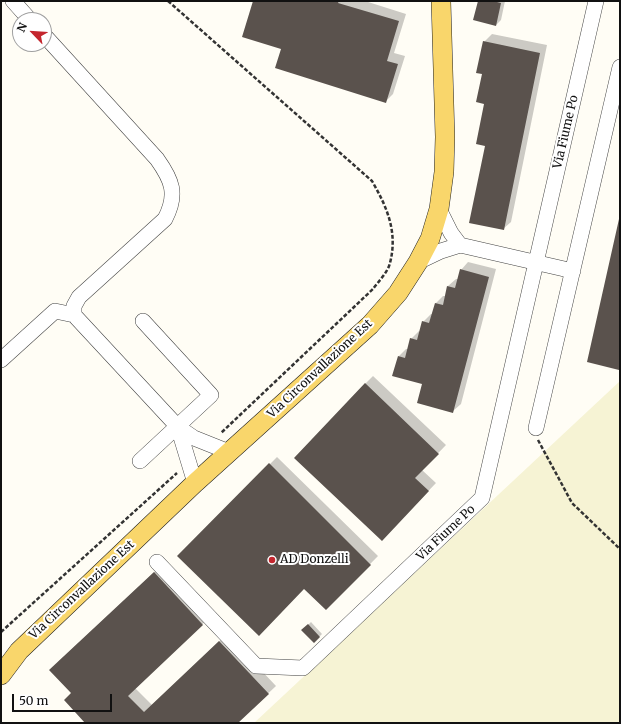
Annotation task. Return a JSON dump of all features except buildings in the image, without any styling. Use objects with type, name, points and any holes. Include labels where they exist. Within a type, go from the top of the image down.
[{"type":"main road","name":"Via Circonvallazione Est","points":[[1,675],[19,650],[195,483],[370,325],[398,293],[418,262],[430,239],[439,209],[444,172],[445,137],[441,1]]},
{"type":"main road","name":"Via Circonvallazione Est","points":[[1,658],[19,650]]},
{"type":"street","points":[[13,1],[23,12]]},
{"type":"street","name":"Via Fiume Po","points":[[157,562],[256,666],[303,668],[482,498],[596,1]]},
{"type":"street","points":[[52,44],[157,158],[167,172],[173,189],[172,205],[165,219],[78,298],[74,306],[74,315]]},
{"type":"street","points":[[536,428],[620,67]]},
{"type":"street","points":[[439,209],[451,233],[460,245]]},
{"type":"street","points":[[418,262],[441,251],[460,245],[573,271]]},
{"type":"street","points":[[1,360],[55,311],[74,315],[178,427],[194,438],[229,452]]},
{"type":"street","points":[[140,461],[211,395],[143,321]]},
{"type":"street","points":[[178,427],[195,483]]},
{"type":"path","points":[[168,1],[372,181],[386,207],[392,234],[390,264],[373,289],[222,433],[217,433]]},
{"type":"path","points":[[536,428],[538,441],[572,503],[620,549]]},
{"type":"path","points":[[1,632],[177,474],[179,469]]},
{"type":"shaded area","points":[[620,381],[620,723],[254,723]]},
{"type":"place","name":"AD Donzelli","points":[[272,560]]}]
